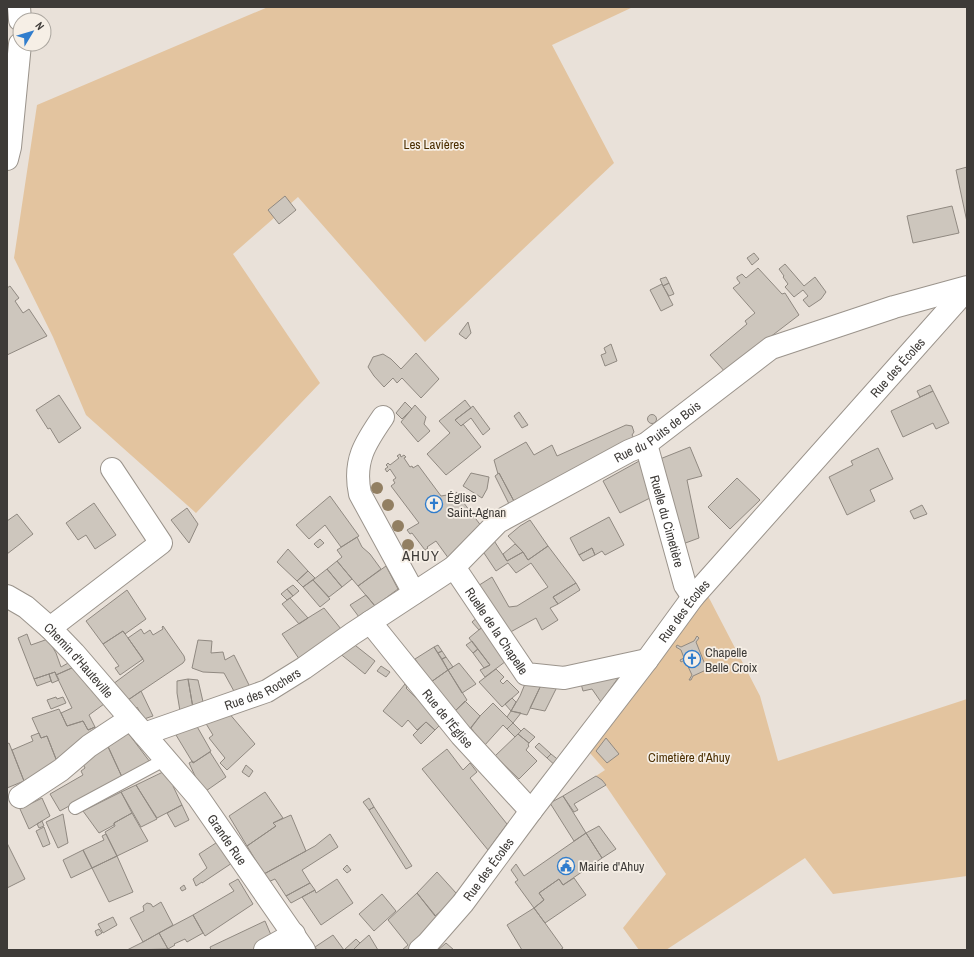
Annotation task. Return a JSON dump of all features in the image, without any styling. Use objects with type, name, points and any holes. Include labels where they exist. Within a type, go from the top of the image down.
[{"type":"street","points":[[7,159],[10,147],[19,52]]},
{"type":"street","name":"Rue du Puits de Bois","points":[[370,622],[454,567],[498,522],[629,451],[646,444],[771,348],[894,307],[967,288]]},
{"type":"street","name":"Rue des Écoles","points":[[420,950],[464,903],[531,811],[647,660],[693,597],[967,288]]},
{"type":"street","points":[[383,417],[363,447],[359,460],[357,482],[360,494],[414,592]]},
{"type":"street","name":"Ruelle du Cimetière","points":[[646,444],[685,585],[693,597]]},
{"type":"street","points":[[50,628],[160,543],[112,469]]},
{"type":"street","name":"Ruelle de la Chapelle","points":[[454,567],[526,674],[564,678],[647,660]]},
{"type":"street","name":"Chemin d'Hauteville","points":[[7,596],[26,608],[50,628],[137,726]]},
{"type":"street","name":"Rue des Rochers","points":[[20,797],[61,770],[89,746],[137,726],[267,691],[304,668],[370,622]]},
{"type":"street","name":"Rue de l'Église","points":[[370,622],[461,735],[531,811]]},
{"type":"street","name":"Grande Rue","points":[[137,726],[198,797],[299,942]]},
{"type":"street","points":[[264,950],[299,942]]},
{"type":"lane","points":[[75,808],[166,759]]},
{"type":"green space","name":"Les Lavières","points":[[268,7],[633,7],[552,45],[614,163],[425,342],[298,197],[233,254],[320,383],[196,513],[86,415],[53,337],[14,258],[37,105]]},
{"type":"green space","name":"Cimetière d'Ahuy","points":[[708,596],[760,696],[778,761],[967,699],[967,876],[833,894],[805,858],[666,950],[639,950],[623,928],[666,874],[602,780],[596,776],[605,770],[589,752],[669,640]]},
{"type":"building","points":[[967,167],[967,222],[956,170]]},
{"type":"building","points":[[285,196],[296,210],[279,224],[268,210]]},
{"type":"building","points":[[952,206],[959,233],[913,243],[907,216]]},
{"type":"building","points":[[754,253],[759,259],[752,265],[747,258]]},
{"type":"building","points":[[785,264],[804,286],[815,277],[826,292],[821,299],[809,307],[803,300],[808,296],[803,290],[794,297],[785,287],[788,284],[779,269]]},
{"type":"building","points":[[758,268],[782,294],[785,293],[799,315],[726,373],[710,355],[747,324],[745,321],[755,313],[733,288],[740,283],[737,277],[742,274],[746,278]]},
{"type":"building","points":[[666,277],[669,283],[663,286],[660,279]]},
{"type":"building","points":[[669,283],[674,294],[669,296],[663,286]]},
{"type":"building","points":[[662,284],[673,305],[661,311],[650,290]]},
{"type":"building","points":[[10,286],[19,298],[15,301],[23,313],[29,309],[47,336],[7,355],[7,288]]},
{"type":"building","points":[[468,322],[471,333],[466,339],[459,334]]},
{"type":"building","points":[[611,344],[617,361],[605,366],[601,355],[606,353],[604,348]]},
{"type":"building","points":[[416,353],[439,379],[421,398],[402,378],[397,383],[393,378],[384,387],[368,367],[373,357],[383,354],[391,359],[401,369]]},
{"type":"building","points":[[930,385],[933,391],[920,397],[917,391]]},
{"type":"building","points":[[933,391],[949,423],[936,429],[933,423],[903,437],[891,411]]},
{"type":"building","points":[[59,395],[81,428],[59,443],[36,410]]},
{"type":"building","points":[[465,400],[471,408],[455,420],[461,426],[463,424],[481,447],[446,475],[427,454],[450,433],[439,421]]},
{"type":"building","points":[[405,402],[412,409],[402,419],[396,413]]},
{"type":"building","points":[[415,405],[426,417],[424,424],[430,431],[418,442],[401,422]]},
{"type":"building","points":[[473,406],[490,429],[483,435],[471,418],[461,426],[455,420]]},
{"type":"building","points":[[519,412],[528,425],[522,428],[514,416]]},
{"type":"building","points":[[650,415],[654,415],[656,419],[654,423],[650,423],[648,421],[648,417]]},
{"type":"building","points":[[626,425],[632,426],[634,432],[632,435],[636,442],[516,505],[499,473],[498,474],[494,460],[526,442],[534,455],[552,445],[557,456]]},
{"type":"building","points":[[690,447],[702,476],[687,480],[699,538],[680,545],[660,459]]},
{"type":"building","points":[[878,448],[893,479],[870,490],[875,501],[847,515],[829,477],[853,465],[851,461]]},
{"type":"building","name":"Église Saint-Agnan","points":[[400,454],[401,457],[404,455],[406,457],[404,458],[410,467],[412,466],[413,468],[418,465],[441,496],[447,495],[450,498],[457,492],[485,531],[449,559],[436,541],[425,550],[412,533],[410,534],[407,530],[419,523],[391,486],[395,483],[393,480],[396,478],[390,469],[387,472],[385,469],[388,467],[386,465],[388,463],[390,465],[399,458],[397,456]]},
{"type":"building","points":[[641,460],[652,497],[620,513],[603,481]]},
{"type":"building","points":[[471,473],[489,477],[487,489],[482,498],[463,486]]},
{"type":"building","points":[[499,473],[516,505],[511,508],[495,476]]},
{"type":"building","points":[[737,478],[760,500],[730,529],[708,507]]},
{"type":"building","points":[[330,496],[359,536],[341,547],[325,525],[309,539],[296,525]]},
{"type":"building","points":[[94,503],[116,535],[95,549],[86,535],[78,540],[66,523]]},
{"type":"building","points":[[922,505],[927,514],[914,519],[910,511]]},
{"type":"building","points":[[187,508],[198,524],[189,543],[171,520]]},
{"type":"building","points":[[17,514],[33,534],[7,554],[7,521]]},
{"type":"building","points":[[609,517],[624,545],[605,555],[602,551],[595,555],[592,548],[579,555],[570,538]]},
{"type":"building","points":[[530,520],[548,546],[528,560],[523,552],[508,536]]},
{"type":"building","points":[[357,537],[362,547],[370,554],[381,569],[358,586],[337,561],[342,557],[337,550]]},
{"type":"building","points":[[320,539],[324,543],[318,548],[314,544]]},
{"type":"building","points":[[493,539],[507,561],[523,552],[528,560],[548,546],[576,583],[553,597],[558,604],[550,608],[558,620],[542,630],[536,618],[505,635],[473,589],[492,577],[509,607],[517,606],[548,587],[531,563],[516,573],[508,563],[496,571],[482,550]]},
{"type":"building","points":[[515,544],[523,552],[507,561],[503,554]]},
{"type":"building","points":[[592,548],[595,555],[583,561],[579,555]]},
{"type":"building","points":[[288,549],[308,571],[297,581],[277,562]]},
{"type":"building","points":[[337,561],[352,579],[342,587],[327,569]]},
{"type":"building","points":[[386,566],[398,589],[375,606],[358,586]]},
{"type":"building","points":[[327,569],[342,587],[329,597],[313,580]]},
{"type":"building","points":[[308,571],[315,578],[303,587],[297,581]]},
{"type":"building","points":[[313,580],[330,599],[320,607],[303,587]]},
{"type":"building","points":[[576,583],[580,590],[558,604],[553,597]]},
{"type":"building","points":[[293,585],[299,591],[293,596],[287,589]]},
{"type":"building","points":[[287,589],[293,596],[287,600],[281,594]]},
{"type":"building","points":[[127,590],[146,619],[125,634],[123,631],[103,644],[86,621]]},
{"type":"building","points":[[366,595],[375,606],[359,617],[350,605]]},
{"type":"building","points":[[290,598],[308,618],[299,624],[282,604]]},
{"type":"building","points":[[324,608],[341,629],[302,663],[282,634]]},
{"type":"building","points":[[479,616],[486,624],[479,630],[472,622]]},
{"type":"building","points":[[486,624],[510,658],[485,677],[480,670],[490,665],[469,638]]},
{"type":"building","points":[[163,626],[184,656],[185,660],[183,663],[128,700],[113,684],[144,661],[128,638],[141,629],[144,634],[150,630],[153,635],[163,629]]},
{"type":"building","points":[[123,631],[143,659],[120,675],[115,668],[119,666],[103,644]]},
{"type":"building","points":[[27,634],[31,645],[48,639],[56,653],[61,667],[70,662],[74,667],[56,675],[55,672],[34,679],[18,638]]},
{"type":"building","name":"Chapelle Belle Croix","points":[[697,636],[699,638],[696,642],[706,667],[711,670],[710,672],[706,670],[693,676],[691,680],[689,680],[692,675],[685,660],[681,662],[680,660],[684,658],[681,650],[676,647],[677,645],[681,647],[694,641]]},
{"type":"building","points":[[198,640],[212,641],[211,653],[223,652],[225,660],[234,655],[250,687],[235,693],[224,673],[203,672],[192,668]]},
{"type":"building","points":[[472,641],[478,649],[473,653],[466,645]]},
{"type":"building","points":[[351,642],[375,661],[365,674],[338,652]]},
{"type":"building","points":[[438,645],[442,651],[438,653],[434,647]]},
{"type":"building","points":[[434,647],[448,670],[431,682],[415,659]]},
{"type":"building","points":[[478,649],[490,665],[484,668],[473,653]]},
{"type":"building","points":[[442,651],[446,657],[442,659],[438,653]]},
{"type":"building","points":[[446,657],[453,667],[448,670],[442,659]]},
{"type":"building","points":[[459,663],[476,684],[462,693],[448,670]]},
{"type":"building","points":[[381,666],[390,672],[386,677],[377,671]]},
{"type":"building","points":[[74,667],[89,688],[92,686],[104,704],[89,715],[95,727],[88,730],[83,721],[67,726],[61,713],[72,708],[56,675]]},
{"type":"building","points":[[496,669],[504,677],[500,681],[503,684],[507,680],[519,692],[502,707],[479,682]]},
{"type":"building","points":[[448,670],[467,700],[453,713],[431,682]]},
{"type":"building","points":[[55,672],[59,680],[52,683],[49,674]]},
{"type":"building","points":[[612,672],[618,678],[601,702],[592,689],[583,691],[580,680]]},
{"type":"building","points":[[49,674],[51,681],[37,686],[34,679]]},
{"type":"building","points":[[188,679],[198,680],[204,706],[193,708]]},
{"type":"building","points":[[188,679],[193,708],[180,711],[177,681]]},
{"type":"building","points":[[527,679],[543,681],[527,715],[511,711],[520,696]]},
{"type":"building","points":[[543,681],[559,683],[545,711],[530,708]]},
{"type":"building","points":[[405,684],[407,687],[406,688],[442,723],[435,730],[426,722],[417,730],[408,720],[402,727],[383,711]]},
{"type":"building","points":[[141,691],[153,716],[144,719],[137,707],[136,708],[128,700]]},
{"type":"building","points":[[56,697],[57,699],[63,697],[66,703],[51,709],[47,700]]},
{"type":"building","points":[[512,698],[516,702],[511,711],[505,704]]},
{"type":"building","points":[[465,701],[480,716],[468,731],[453,713]]},
{"type":"building","points":[[493,703],[513,723],[507,729],[503,725],[484,746],[471,728]]},
{"type":"building","points":[[59,709],[67,726],[83,721],[88,730],[95,727],[98,733],[56,759],[47,736],[41,738],[32,718]]},
{"type":"building","points":[[511,711],[521,713],[513,723],[507,717]]},
{"type":"building","points":[[228,712],[255,744],[227,770],[220,763],[225,758],[209,738],[213,735],[205,722]]},
{"type":"building","points":[[426,722],[435,730],[421,744],[413,735]]},
{"type":"building","points":[[195,723],[211,751],[193,763],[176,735]]},
{"type":"building","points":[[513,723],[521,731],[515,737],[507,729]]},
{"type":"building","points":[[524,728],[535,737],[529,743],[518,734]]},
{"type":"building","points":[[39,733],[41,738],[47,736],[60,765],[24,781],[12,750],[33,741],[31,736]]},
{"type":"building","points":[[128,733],[150,762],[122,777],[108,747]]},
{"type":"building","points":[[518,734],[529,743],[526,750],[537,761],[519,779],[495,756]]},
{"type":"building","points":[[606,738],[619,754],[607,763],[596,751]]},
{"type":"building","points":[[9,743],[24,781],[7,788],[7,744]]},
{"type":"building","points":[[539,743],[551,754],[547,758],[535,747]]},
{"type":"building","points":[[107,744],[122,777],[60,811],[50,794],[83,775],[81,771],[85,768],[82,762]]},
{"type":"building","points":[[447,749],[463,770],[470,763],[477,772],[470,778],[507,824],[488,850],[422,769]]},
{"type":"building","points":[[210,752],[226,777],[203,793],[189,763],[193,761],[193,763]]},
{"type":"building","points":[[551,754],[561,762],[557,767],[547,758]]},
{"type":"building","points":[[246,765],[253,771],[249,777],[242,772]]},
{"type":"building","points":[[165,771],[175,785],[173,786],[182,805],[157,818],[136,785]]},
{"type":"building","points":[[596,776],[606,785],[574,804],[578,810],[574,812],[563,796]]},
{"type":"building","points":[[136,785],[157,819],[141,827],[121,792]]},
{"type":"building","points":[[121,792],[132,813],[99,833],[83,811]]},
{"type":"building","points":[[265,792],[283,818],[273,823],[276,826],[247,846],[229,816]]},
{"type":"building","points":[[563,796],[586,833],[574,841],[550,803]]},
{"type":"building","points":[[42,798],[50,816],[29,829],[20,809]]},
{"type":"building","points":[[369,798],[374,807],[369,810],[363,802]]},
{"type":"building","points":[[182,805],[189,820],[175,827],[167,813]]},
{"type":"building","points":[[374,807],[412,866],[406,869],[369,810]]},
{"type":"building","points":[[132,813],[148,841],[117,856],[105,832],[115,826],[114,823]]},
{"type":"building","points":[[63,814],[68,843],[58,848],[46,822]]},
{"type":"building","points":[[291,815],[306,851],[264,874],[247,846],[276,826],[273,823]]},
{"type":"building","points":[[42,821],[44,826],[39,828],[37,824]]},
{"type":"building","points":[[599,826],[616,849],[602,858],[586,833]]},
{"type":"building","points":[[44,827],[50,844],[43,847],[36,831]]},
{"type":"building","points":[[586,833],[602,858],[563,885],[559,879],[539,893],[544,900],[534,908],[515,882],[518,880],[511,870],[516,864],[524,876]]},
{"type":"building","points":[[106,834],[117,856],[92,868],[83,850],[104,840],[102,836]]},
{"type":"building","points":[[330,834],[338,847],[302,870],[310,883],[286,896],[275,879],[268,882],[264,874],[315,846]]},
{"type":"building","points":[[219,841],[232,863],[196,886],[193,879],[207,868],[199,854]]},
{"type":"building","points":[[7,843],[25,879],[7,888]]},
{"type":"building","points":[[83,850],[92,868],[71,878],[63,860]]},
{"type":"building","points":[[117,856],[133,892],[109,902],[92,868]]},
{"type":"building","points":[[347,865],[351,870],[347,873],[343,869]]},
{"type":"building","points":[[437,872],[456,893],[447,906],[435,916],[417,893]]},
{"type":"building","points":[[574,878],[586,895],[545,923],[534,908],[544,900],[539,893],[559,879],[563,885]]},
{"type":"building","points":[[238,879],[253,904],[205,936],[193,915],[234,891],[229,884]]},
{"type":"building","points":[[337,879],[353,903],[321,925],[302,897],[315,890],[316,893]]},
{"type":"building","points":[[310,883],[315,890],[291,903],[286,896]]},
{"type":"building","points":[[184,885],[186,889],[182,891],[180,888]]},
{"type":"building","points":[[417,893],[439,920],[414,950],[402,950],[408,945],[388,920]]},
{"type":"building","points":[[382,894],[396,911],[374,931],[359,914]]},
{"type":"building","points":[[161,902],[173,925],[143,942],[130,918],[144,911],[143,906],[147,903],[151,904],[153,907]]},
{"type":"building","points":[[534,908],[563,948],[560,950],[522,950],[507,925]]},
{"type":"building","points":[[193,915],[203,933],[187,942],[185,939],[174,944],[175,945],[168,949],[159,933]]},
{"type":"building","points":[[113,917],[117,925],[103,933],[98,924]]},
{"type":"building","points":[[265,921],[274,942],[258,950],[211,950],[210,947]]},
{"type":"building","points":[[99,929],[102,933],[97,936],[95,931]]},
{"type":"building","points":[[159,933],[168,949],[127,950],[143,942]]},
{"type":"building","points":[[333,935],[344,950],[317,950],[315,947]]},
{"type":"building","points":[[369,935],[378,950],[353,950],[360,943]]},
{"type":"building","points":[[356,939],[360,943],[353,950],[344,950]]},
{"type":"building","points":[[446,943],[454,950],[438,950]]},
{"type":"place","name":"Église Saint-Agnan","points":[[434,504]]},
{"type":"place","name":"Chapelle Belle Croix","points":[[692,659]]},
{"type":"place","name":"Mairie d'Ahuy","points":[[566,866]]},
{"type":"district","name":"AHUY","points":[[421,556]]}]
